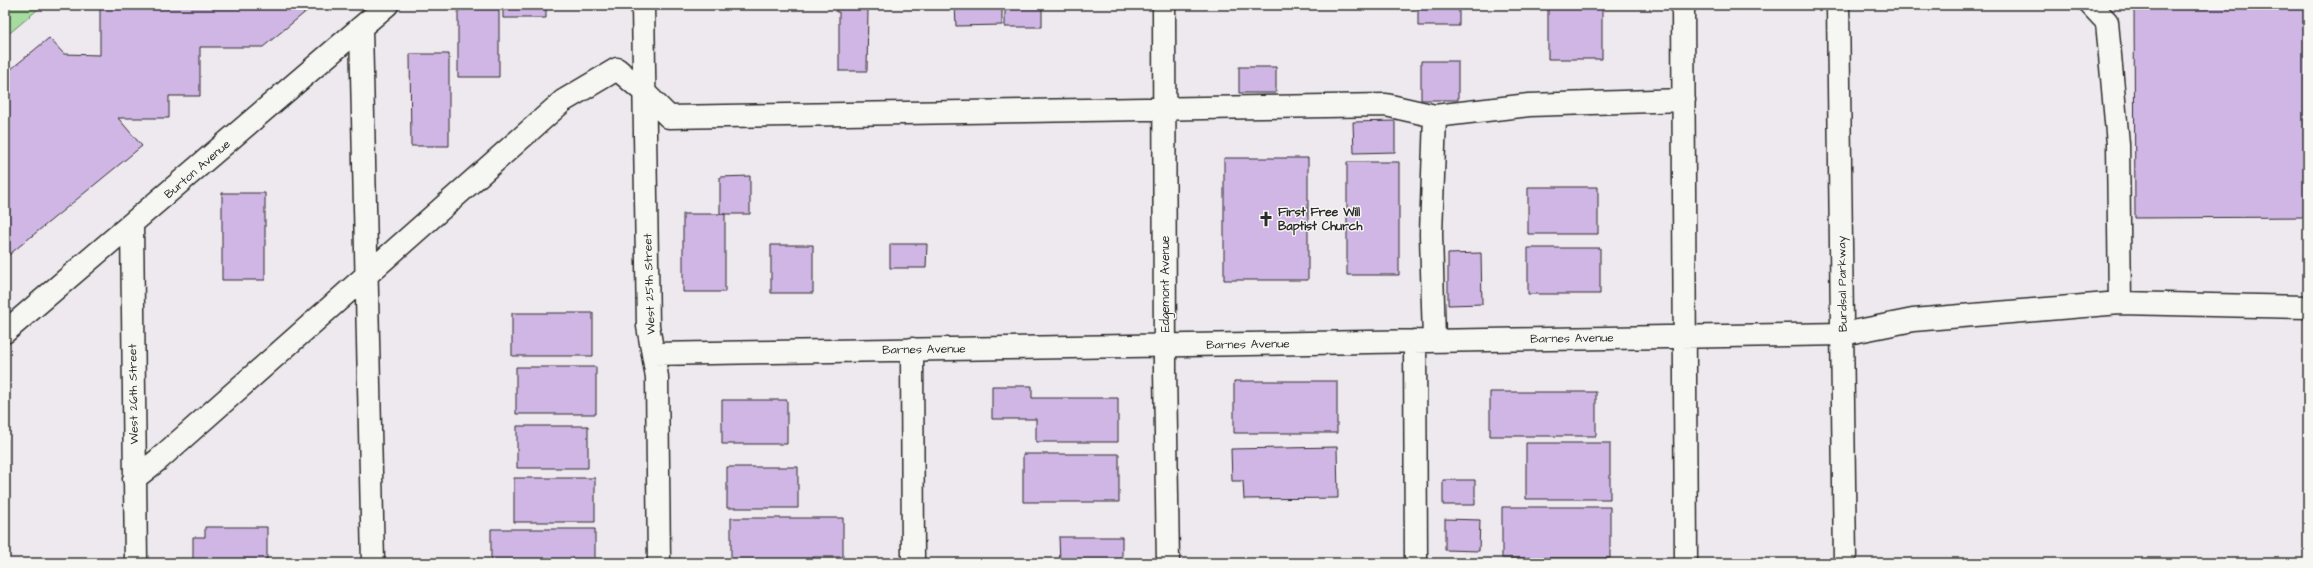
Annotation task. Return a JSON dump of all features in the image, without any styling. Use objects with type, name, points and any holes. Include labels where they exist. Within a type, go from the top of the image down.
[{"type":"street","name":"Burton Avenue","points":[[5,332],[132,225],[387,5]]},
{"type":"street","name":"West 25th Street","points":[[643,5],[648,326],[657,377],[659,563]]},
{"type":"street","name":"Edgemont Avenue","points":[[1164,5],[1165,345],[1168,563]]},
{"type":"street","points":[[1683,5],[1686,337],[1686,563]]},
{"type":"street","name":"Burdsal Parkway","points":[[1838,5],[1845,563]]},
{"type":"street","points":[[2090,5],[2107,22],[2118,144],[2120,303]]},
{"type":"street","points":[[361,28],[368,274],[373,563]]},
{"type":"street","points":[[134,479],[563,101],[617,69],[644,92],[669,117],[1164,107],[1386,105],[1435,116],[1529,105],[1684,100]]},
{"type":"street","points":[[1416,563],[1424,341],[1431,234],[1435,116]]},
{"type":"street","name":"West 26th Street","points":[[132,225],[136,563]]},
{"type":"street","name":"Barnes Avenue","points":[[653,354],[1843,334],[1912,320],[2120,303],[2308,307]]},
{"type":"street","points":[[912,349],[913,563]]},
{"type":"green space","points":[[5,5],[43,5],[5,37]]},
{"type":"building","points":[[100,5],[314,5],[263,47],[200,47],[200,96],[169,96],[169,118],[118,118],[142,146],[5,258],[5,74],[49,38],[64,54],[100,55]]},
{"type":"building","points":[[458,5],[499,5],[499,77],[458,77]]},
{"type":"building","points":[[503,5],[546,5],[546,18],[503,18]]},
{"type":"building","points":[[836,5],[885,5],[885,8],[868,8],[867,71],[839,71],[839,12],[836,12]]},
{"type":"building","points":[[955,5],[1002,5],[1002,25],[956,26]]},
{"type":"building","points":[[1005,5],[1042,5],[1042,27],[1005,27]]},
{"type":"building","points":[[1418,5],[1459,5],[1459,26],[1418,26]]},
{"type":"building","points":[[1548,5],[1602,5],[1602,59],[1548,59]]},
{"type":"building","points":[[2134,5],[2308,5],[2308,217],[2135,218]]},
{"type":"building","points":[[410,54],[449,54],[449,146],[411,146]]},
{"type":"building","points":[[1421,61],[1458,61],[1458,100],[1421,100]]},
{"type":"building","points":[[1239,67],[1276,67],[1276,93],[1239,93]]},
{"type":"building","points":[[1395,121],[1395,152],[1354,153],[1353,122]]},
{"type":"building","name":"First Free Will Baptist Church","points":[[1224,158],[1308,158],[1308,280],[1224,280]]},
{"type":"building","points":[[1347,162],[1399,162],[1399,275],[1347,275]]},
{"type":"building","points":[[750,176],[750,214],[720,214],[720,177]]},
{"type":"building","points":[[1528,187],[1598,187],[1598,234],[1528,234]]},
{"type":"building","points":[[222,193],[265,193],[265,280],[222,280]]},
{"type":"building","points":[[683,214],[725,214],[725,292],[683,292]]},
{"type":"building","points":[[890,244],[927,244],[926,268],[890,268]]},
{"type":"building","points":[[771,245],[813,245],[813,293],[771,293]]},
{"type":"building","points":[[1528,248],[1600,248],[1600,294],[1528,294]]},
{"type":"building","points":[[1481,253],[1482,304],[1448,305],[1448,254]]},
{"type":"building","points":[[512,313],[593,313],[593,356],[512,356]]},
{"type":"building","points":[[516,367],[596,367],[596,414],[516,414]]},
{"type":"building","points":[[1234,381],[1337,381],[1337,433],[1234,433]]},
{"type":"building","points":[[992,386],[1032,386],[1032,398],[1118,398],[1118,442],[1036,442],[1036,419],[992,419]]},
{"type":"building","points":[[1490,392],[1596,392],[1596,436],[1490,436]]},
{"type":"building","points":[[722,400],[787,400],[787,444],[722,444]]},
{"type":"building","points":[[517,426],[588,426],[588,468],[517,468]]},
{"type":"building","points":[[5,439],[7,439],[7,498],[5,498]]},
{"type":"building","points":[[1526,443],[1610,443],[1610,499],[1526,499]]},
{"type":"building","points":[[1337,447],[1338,498],[1244,499],[1243,481],[1232,481],[1231,449]]},
{"type":"building","points":[[1023,454],[1119,454],[1119,502],[1023,502]]},
{"type":"building","points":[[727,467],[798,467],[798,508],[727,508]]},
{"type":"building","points":[[514,478],[595,478],[595,522],[514,522]]},
{"type":"building","points":[[1443,480],[1475,480],[1475,505],[1443,505]]},
{"type":"building","points":[[1502,507],[1610,507],[1610,558],[1502,558]]},
{"type":"building","points":[[731,518],[843,518],[843,557],[813,557],[813,563],[731,563]]},
{"type":"building","points":[[1445,519],[1480,520],[1479,551],[1445,550]]},
{"type":"building","points":[[205,527],[267,527],[267,563],[193,563],[193,537],[205,537]]},
{"type":"building","points":[[491,529],[595,529],[595,563],[491,563]]},
{"type":"building","points":[[1059,537],[1122,537],[1122,563],[1060,563]]},
{"type":"place","name":"First Free Will Baptist Church","points":[[1266,219]]}]
